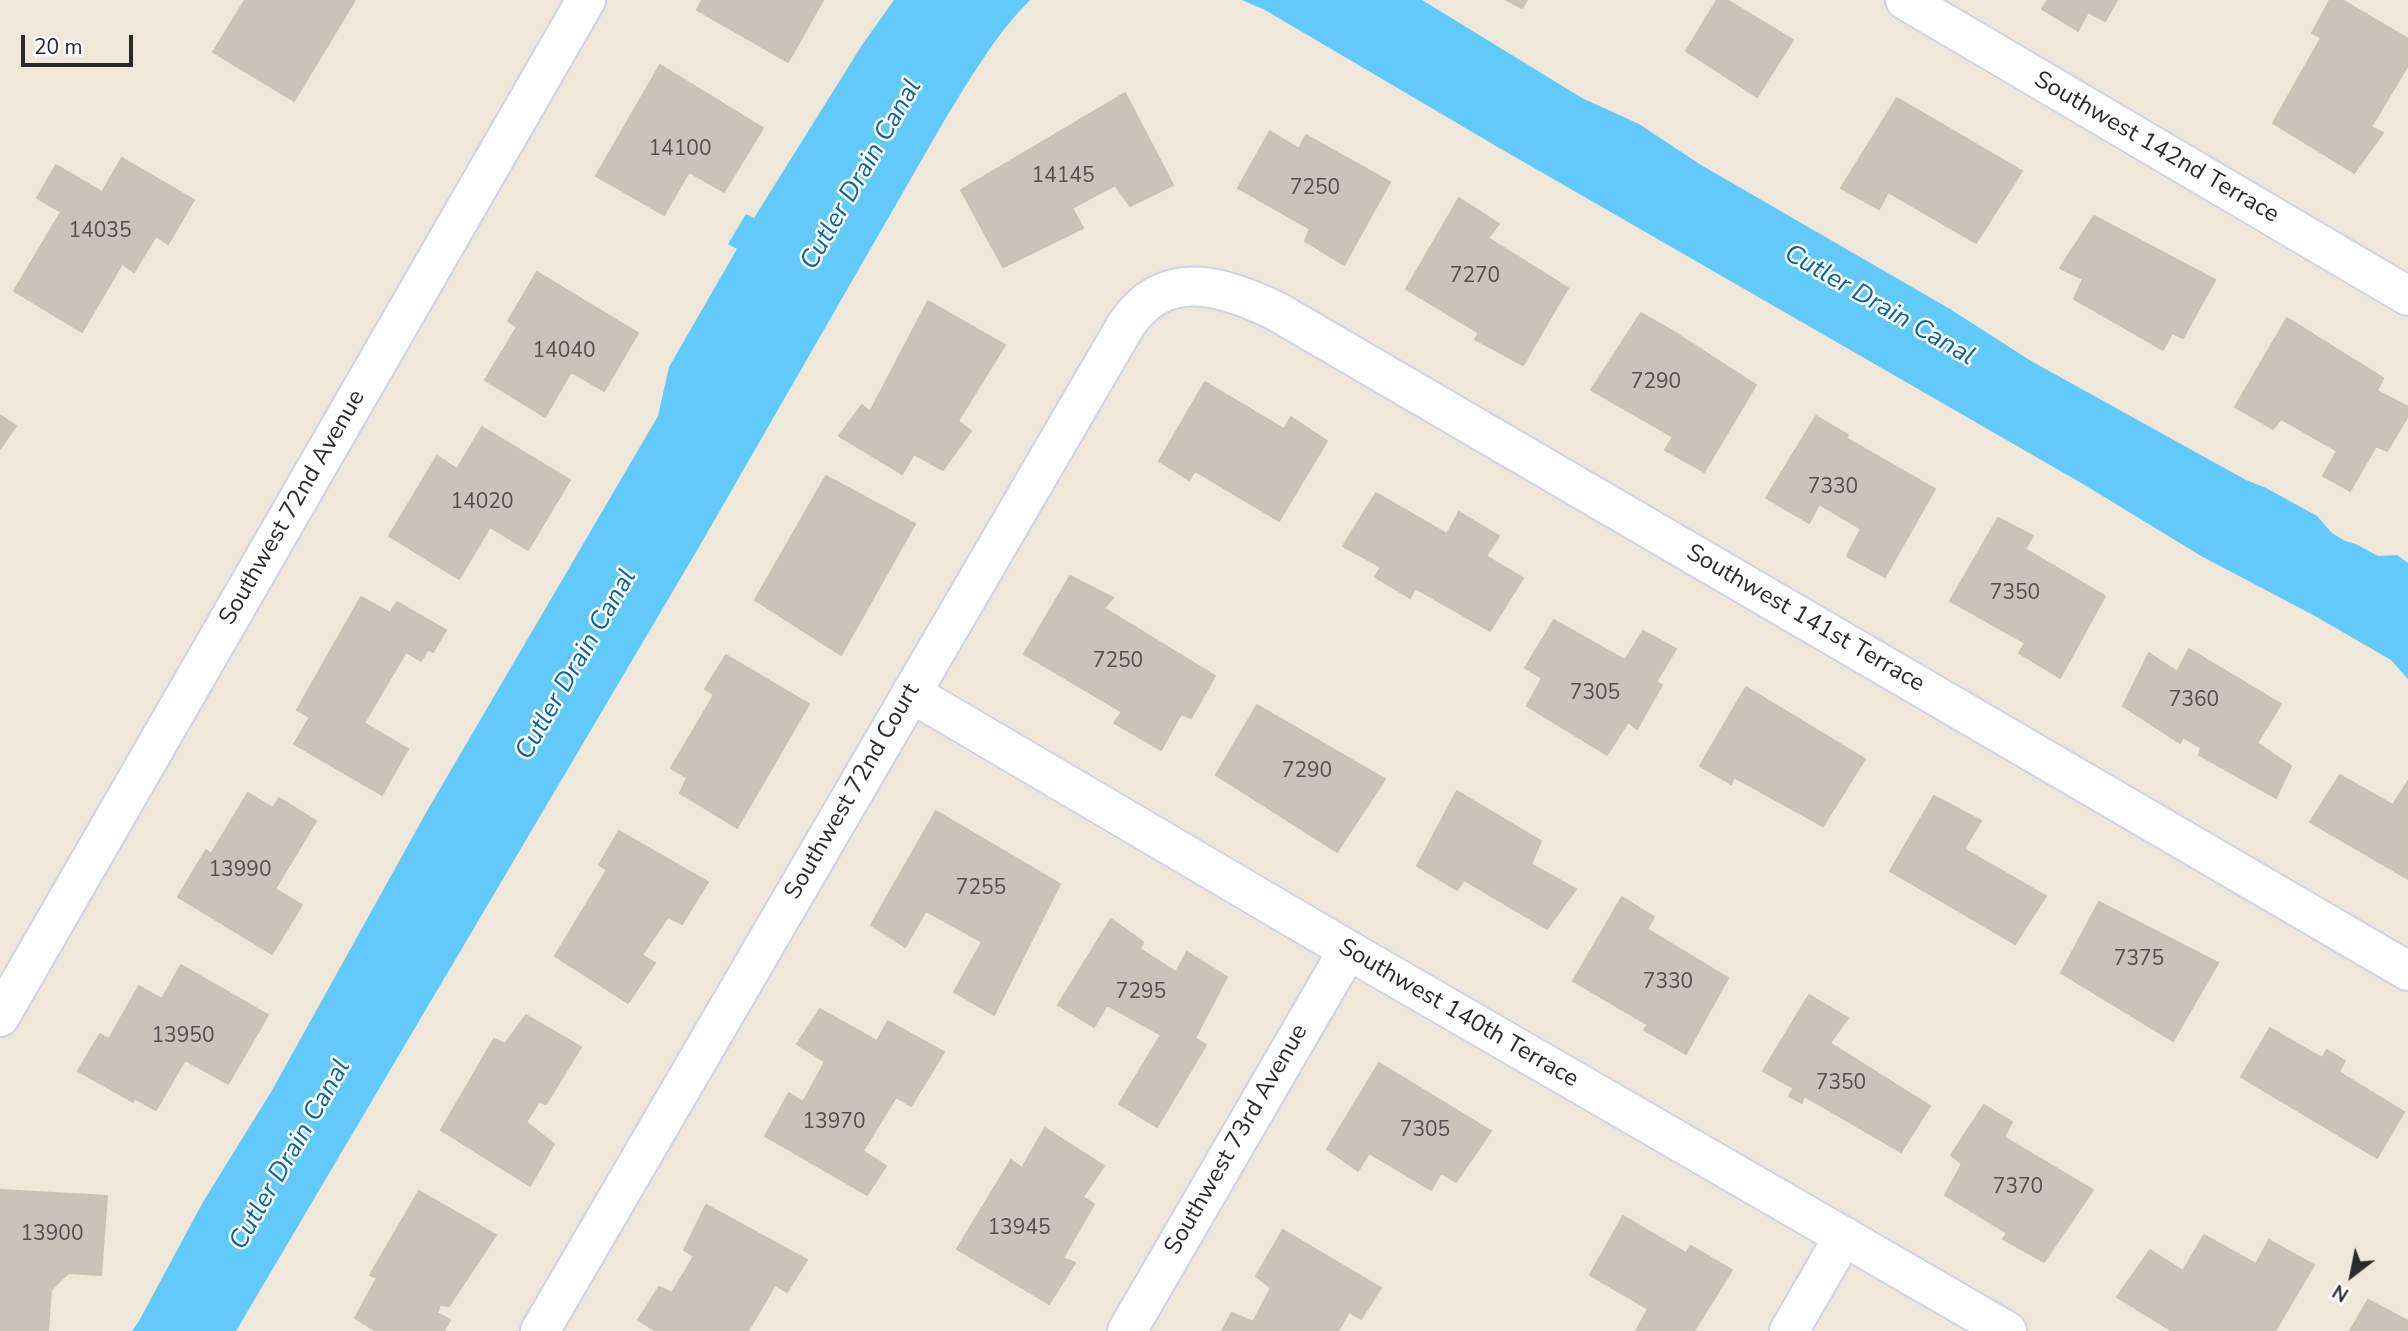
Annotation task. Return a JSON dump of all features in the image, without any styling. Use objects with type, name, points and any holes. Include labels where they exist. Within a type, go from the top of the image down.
[{"type":"street","name":"Southwest 72nd Avenue","points":[[0,1017],[586,0]]},
{"type":"street","name":"Southwest 142nd Terrace","points":[[1905,0],[2403,283]]},
{"type":"street","name":"Southwest 72nd Court","points":[[540,1331],[1136,311],[1147,300],[1160,293],[1194,287]]},
{"type":"street","name":"Southwest 141st Terrace","points":[[1194,287],[1233,292],[1276,311],[2408,971]]},
{"type":"street","name":"Southwest 140th Terrace","points":[[911,693],[1348,950],[2007,1331]]},
{"type":"street","name":"Southwest 73rd Avenue","points":[[1127,1331],[1348,950]]},
{"type":"street","points":[[1789,1331],[1843,1236]]},
{"type":"water","name":"Cutler Drain Canal","points":[[894,0],[1030,0],[994,43],[944,121],[699,547],[236,1331],[132,1331],[203,1202],[271,1092],[427,811],[658,416],[669,367],[737,249],[728,244],[746,214],[754,218],[862,45]]},
{"type":"water","name":"Cutler Drain Canal","points":[[1242,0],[1422,0],[1582,98],[1639,124],[1701,165],[1950,309],[2031,361],[2246,480],[2317,516],[2332,533],[2345,541],[2378,556],[2397,555],[2408,563],[2408,679],[2391,660],[2315,616],[2201,556],[2083,484],[1265,10]]},
{"type":"building","points":[[245,0],[355,0],[294,101],[213,52]]},
{"type":"building","points":[[702,0],[823,0],[788,62],[697,10]]},
{"type":"building","points":[[1507,0],[1527,0],[1522,8]]},
{"type":"building","points":[[1717,0],[1727,0],[1793,40],[1757,97],[1686,51]]},
{"type":"building","points":[[2048,0],[2117,0],[2105,21],[2088,12],[2078,31],[2042,9]]},
{"type":"building","points":[[2330,0],[2342,0],[2408,39],[2408,65],[2371,127],[2383,133],[2354,173],[2273,123],[2321,38],[2312,33]]},
{"type":"building","points":[[660,65],[763,128],[724,192],[689,172],[664,215],[596,176]]},
{"type":"building","points":[[1125,93],[1173,185],[1130,206],[1115,185],[1072,208],[1083,228],[1003,267],[961,190]]},
{"type":"building","points":[[1897,98],[2022,171],[1976,243],[1888,192],[1879,209],[1841,188]]},
{"type":"building","points":[[1270,131],[1299,149],[1306,135],[1390,182],[1344,265],[1305,241],[1310,229],[1238,188]]},
{"type":"building","points":[[122,158],[194,200],[168,244],[156,236],[134,272],[122,264],[82,332],[14,291],[61,212],[37,198],[56,165],[102,192]]},
{"type":"building","points":[[1459,198],[1499,224],[1488,238],[1568,288],[1523,365],[1475,339],[1479,333],[1406,289]]},
{"type":"building","points":[[2094,216],[2215,280],[2183,338],[2172,333],[2163,350],[2074,299],[2083,279],[2060,268]]},
{"type":"building","points":[[537,272],[638,333],[604,391],[571,372],[545,417],[485,380],[517,327],[508,321]]},
{"type":"building","points":[[928,301],[1005,345],[958,421],[971,431],[943,470],[914,454],[902,474],[839,436],[862,405],[870,412]]},
{"type":"building","points":[[1641,313],[1756,385],[1704,472],[1665,450],[1673,437],[1591,390]]},
{"type":"building","points":[[2287,318],[2383,378],[2377,391],[2408,407],[2408,416],[2387,451],[2376,446],[2350,491],[2323,476],[2337,451],[2281,419],[2273,429],[2235,407]]},
{"type":"building","points":[[1205,382],[1284,429],[1291,417],[1327,441],[1279,521],[1195,471],[1189,480],[1159,461]]},
{"type":"building","points":[[0,415],[16,426],[0,449]]},
{"type":"building","points":[[1816,416],[1848,435],[1846,438],[1935,489],[1885,577],[1847,556],[1861,529],[1819,504],[1809,523],[1766,498]]},
{"type":"building","points":[[482,427],[570,480],[528,550],[490,527],[459,579],[389,536],[437,456],[457,469]]},
{"type":"building","points":[[826,476],[915,524],[841,655],[755,600]]},
{"type":"building","points":[[1376,493],[1447,534],[1459,512],[1499,536],[1486,556],[1523,578],[1490,631],[1415,588],[1410,598],[1375,577],[1381,567],[1343,546]]},
{"type":"building","points":[[1998,518],[2033,536],[2025,549],[2105,596],[2060,678],[2019,653],[2025,643],[1950,601]]},
{"type":"building","points":[[1070,576],[1113,598],[1104,608],[1215,676],[1191,718],[1181,714],[1161,750],[1114,723],[1122,712],[1024,654]]},
{"type":"building","points":[[361,597],[390,613],[397,602],[446,630],[433,652],[428,649],[421,661],[406,652],[364,723],[408,749],[382,795],[294,744],[310,717],[297,710]]},
{"type":"building","points":[[1554,620],[1625,660],[1643,631],[1676,649],[1656,682],[1662,685],[1637,729],[1628,722],[1607,755],[1527,706],[1542,678],[1525,668]]},
{"type":"building","points":[[2189,649],[2281,704],[2257,743],[2291,766],[2276,798],[2199,755],[2201,748],[2183,737],[2180,743],[2123,706],[2149,653],[2177,672]]},
{"type":"building","points":[[726,655],[809,704],[737,828],[680,793],[687,778],[671,768],[714,695],[705,689]]},
{"type":"building","points":[[1746,687],[1865,759],[1823,826],[1734,777],[1731,784],[1700,766]]},
{"type":"building","points":[[1257,705],[1385,779],[1337,852],[1216,775]]},
{"type":"building","points":[[2340,775],[2393,805],[2408,781],[2408,879],[2310,822]]},
{"type":"building","points":[[1457,791],[1541,841],[1531,864],[1576,889],[1547,929],[1464,880],[1457,890],[1417,866]]},
{"type":"building","points":[[248,793],[273,808],[279,798],[316,821],[275,889],[302,905],[272,954],[178,897],[206,850],[211,854]]},
{"type":"building","points":[[1934,796],[1981,821],[1964,849],[2046,896],[2015,944],[1890,871]]},
{"type":"building","points":[[936,811],[1060,884],[994,1015],[954,992],[982,942],[926,911],[905,947],[871,925]]},
{"type":"building","points":[[619,831],[708,882],[682,924],[668,917],[642,955],[655,963],[628,1003],[555,956],[607,870],[599,865]]},
{"type":"building","points":[[1622,897],[1654,917],[1647,929],[1728,978],[1686,1054],[1644,1030],[1648,1025],[1573,981]]},
{"type":"building","points":[[2099,902],[2218,963],[2173,1041],[2061,973]]},
{"type":"building","points":[[1111,919],[1143,942],[1140,949],[1176,972],[1187,952],[1227,977],[1195,1038],[1206,1045],[1157,1127],[1119,1104],[1161,1035],[1107,1005],[1094,1027],[1058,1005]]},
{"type":"building","points":[[181,965],[268,1015],[228,1084],[185,1060],[156,1110],[134,1098],[133,1102],[78,1071],[100,1034],[109,1039],[139,986],[162,999]]},
{"type":"building","points":[[1809,995],[1848,1018],[1830,1043],[1930,1106],[1901,1152],[1804,1096],[1802,1103],[1789,1096],[1794,1088],[1763,1071]]},
{"type":"building","points":[[820,1009],[877,1041],[888,1021],[944,1052],[911,1106],[896,1097],[863,1151],[886,1166],[867,1195],[765,1136],[789,1093],[803,1102],[825,1062],[797,1044]]},
{"type":"building","points":[[526,1015],[581,1047],[546,1104],[539,1102],[526,1122],[554,1144],[530,1186],[441,1130],[494,1039],[505,1044]]},
{"type":"building","points":[[2270,1028],[2322,1058],[2327,1050],[2345,1061],[2339,1072],[2404,1112],[2377,1158],[2241,1077]]},
{"type":"building","points":[[1379,1063],[1491,1131],[1456,1182],[1441,1173],[1431,1190],[1369,1153],[1358,1171],[1327,1149]]},
{"type":"building","points":[[1984,1105],[2012,1122],[2004,1137],[2093,1190],[2044,1262],[2003,1239],[2007,1233],[1945,1195],[1962,1164],[1951,1155]]},
{"type":"building","points":[[1045,1128],[1104,1166],[1083,1197],[1094,1204],[1063,1258],[1075,1263],[1049,1304],[957,1249],[1011,1160],[1022,1168]]},
{"type":"building","points":[[0,1190],[107,1196],[101,1275],[68,1273],[51,1290],[48,1331],[0,1331]]},
{"type":"building","points":[[419,1191],[496,1235],[449,1306],[440,1305],[437,1313],[450,1320],[444,1331],[376,1331],[355,1318],[377,1278],[370,1275]]},
{"type":"building","points":[[706,1205],[807,1260],[787,1292],[775,1285],[748,1331],[656,1331],[638,1320],[659,1287],[672,1293],[694,1256],[684,1250]]},
{"type":"building","points":[[1623,1216],[1686,1253],[1691,1246],[1732,1270],[1694,1331],[1636,1331],[1648,1309],[1590,1275]]},
{"type":"building","points":[[1283,1230],[1381,1288],[1361,1319],[1349,1312],[1338,1331],[1222,1331],[1232,1313],[1253,1322],[1271,1288],[1256,1276]]},
{"type":"building","points":[[2204,1235],[2256,1264],[2269,1240],[2314,1265],[2275,1331],[2172,1331],[2117,1297],[2150,1250],[2183,1271]]},
{"type":"building","points":[[2368,1300],[2408,1321],[2408,1331],[2350,1331]]}]
